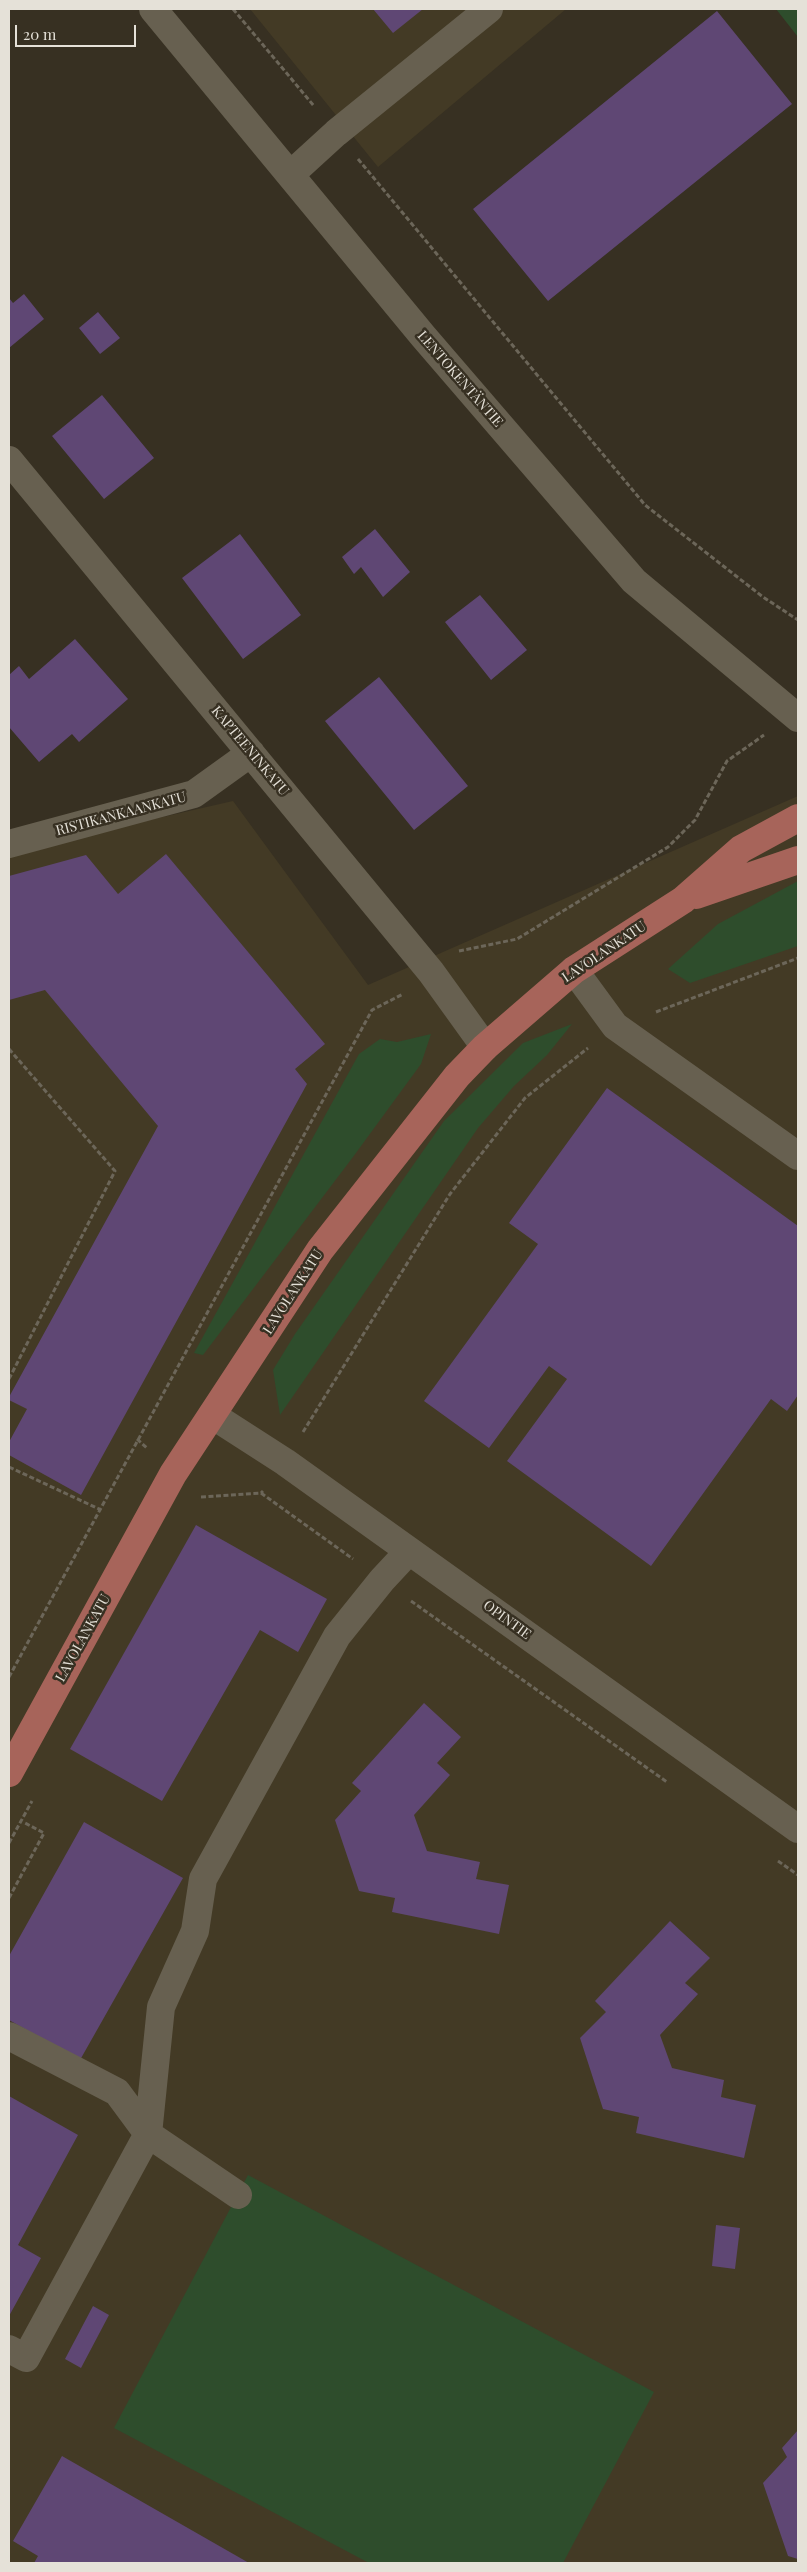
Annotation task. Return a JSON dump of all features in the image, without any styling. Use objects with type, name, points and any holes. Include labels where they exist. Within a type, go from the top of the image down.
[{"type":"main road","name":"LAVOLANKATU","points":[[9,1774],[173,1474],[320,1250],[457,1076],[485,1047],[574,970],[683,900],[742,849],[798,818]]},
{"type":"main road","name":"LAVOLANKATU","points":[[683,900],[798,860]]},
{"type":"street","name":"LENTOKENTÄNTIE","points":[[153,9],[423,336],[634,581],[796,716]]},
{"type":"street","points":[[290,175],[336,134],[489,9]]},
{"type":"street","name":"KAPTEENINKATU","points":[[9,460],[431,972],[485,1047]]},
{"type":"street","name":"RISTIKANKAANKATU","points":[[9,844],[194,794],[251,753]]},
{"type":"street","points":[[574,970],[615,1026],[798,1156]]},
{"type":"street","name":"OPINTIE","points":[[212,1415],[285,1462],[798,1829]]},
{"type":"street","points":[[9,2349],[26,2358],[148,2134],[161,2007],[194,1930],[203,1879],[336,1636],[382,1580],[409,1551]]},
{"type":"street","points":[[9,2036],[117,2092],[148,2134],[238,2195]]},
{"type":"path","points":[[233,9],[645,505],[763,597],[798,620]]},
{"type":"path","points":[[9,1677],[372,1010],[407,992],[462,949],[517,939],[668,847],[694,820],[727,761],[796,716]]},
{"type":"path","points":[[261,1493],[285,1462],[450,1194],[525,1098],[615,1026],[798,958]]},
{"type":"path","points":[[9,1049],[115,1171],[9,1379]]},
{"type":"path","points":[[9,1467],[99,1509]]},
{"type":"path","points":[[198,1497],[261,1493],[670,1784]]},
{"type":"path","points":[[9,1844],[35,1794]]},
{"type":"path","points":[[9,1898],[44,1833],[23,1822]]},
{"type":"path","points":[[774,1858],[798,1875]]},
{"type":"shaded area","points":[[250,9],[566,9],[378,167]]},
{"type":"shaded area","points":[[798,796],[798,2563],[9,2563],[9,852],[233,801],[368,985]]},
{"type":"green space","points":[[776,9],[798,9],[798,37]]},
{"type":"green space","points":[[798,881],[798,946],[690,983],[668,969],[718,924]]},
{"type":"green space","points":[[572,1024],[547,1055],[514,1086],[478,1128],[280,1415],[273,1370],[295,1334],[444,1121],[523,1043]]},
{"type":"green space","points":[[431,1034],[421,1064],[353,1157],[203,1355],[194,1353],[359,1054],[380,1039],[397,1042]]},
{"type":"green space","points":[[248,2175],[654,2392],[563,2563],[369,2563],[114,2428]]},
{"type":"building","points":[[373,9],[423,9],[393,33]]},
{"type":"building","points":[[717,11],[792,104],[548,301],[473,209]]},
{"type":"building","points":[[24,294],[44,319],[9,348],[9,298],[13,303]]},
{"type":"building","points":[[98,312],[120,338],[100,354],[79,328]]},
{"type":"building","points":[[102,395],[154,458],[104,499],[52,436]]},
{"type":"building","points":[[375,529],[410,572],[383,597],[361,567],[354,574],[342,557]]},
{"type":"building","points":[[240,534],[301,615],[243,659],[182,578]]},
{"type":"building","points":[[480,595],[527,650],[491,680],[445,622]]},
{"type":"building","points":[[75,639],[128,699],[79,742],[72,734],[39,762],[9,727],[9,675],[19,666],[29,679]]},
{"type":"building","points":[[379,677],[468,786],[414,830],[325,721]]},
{"type":"building","points":[[166,854],[325,1044],[295,1069],[307,1084],[81,1495],[9,1455],[9,1442],[27,1409],[9,1400],[9,1397],[158,1126],[45,990],[9,1000],[9,876],[86,855],[118,894]]},
{"type":"building","points":[[607,1088],[798,1226],[798,1395],[787,1411],[771,1399],[651,1566],[507,1461],[567,1379],[549,1366],[489,1448],[424,1401],[538,1244],[509,1223]]},
{"type":"building","points":[[196,1525],[327,1599],[298,1652],[260,1630],[162,1801],[70,1749]]},
{"type":"building","points":[[424,1703],[461,1737],[437,1763],[450,1775],[414,1815],[427,1851],[480,1862],[476,1879],[509,1885],[499,1934],[392,1912],[395,1898],[359,1891],[335,1820],[361,1791],[352,1783]]},
{"type":"building","points":[[84,1822],[183,1878],[80,2060],[9,2020],[9,1956]]},
{"type":"building","points":[[670,1921],[710,1958],[685,1983],[698,1994],[660,2035],[672,2068],[724,2080],[721,2097],[756,2105],[744,2158],[636,2133],[639,2117],[603,2109],[580,2038],[606,2012],[595,2001]]},
{"type":"building","points":[[9,2096],[78,2135],[18,2245],[41,2258],[9,2316]]},
{"type":"building","points":[[716,2225],[740,2228],[735,2269],[712,2266]]},
{"type":"building","points":[[93,2306],[109,2315],[81,2368],[65,2359]]},
{"type":"building","points":[[798,2430],[798,2559],[788,2556],[763,2483],[787,2457],[782,2448]]},
{"type":"building","points":[[62,2456],[249,2563],[34,2563],[38,2556],[13,2541]]}]
